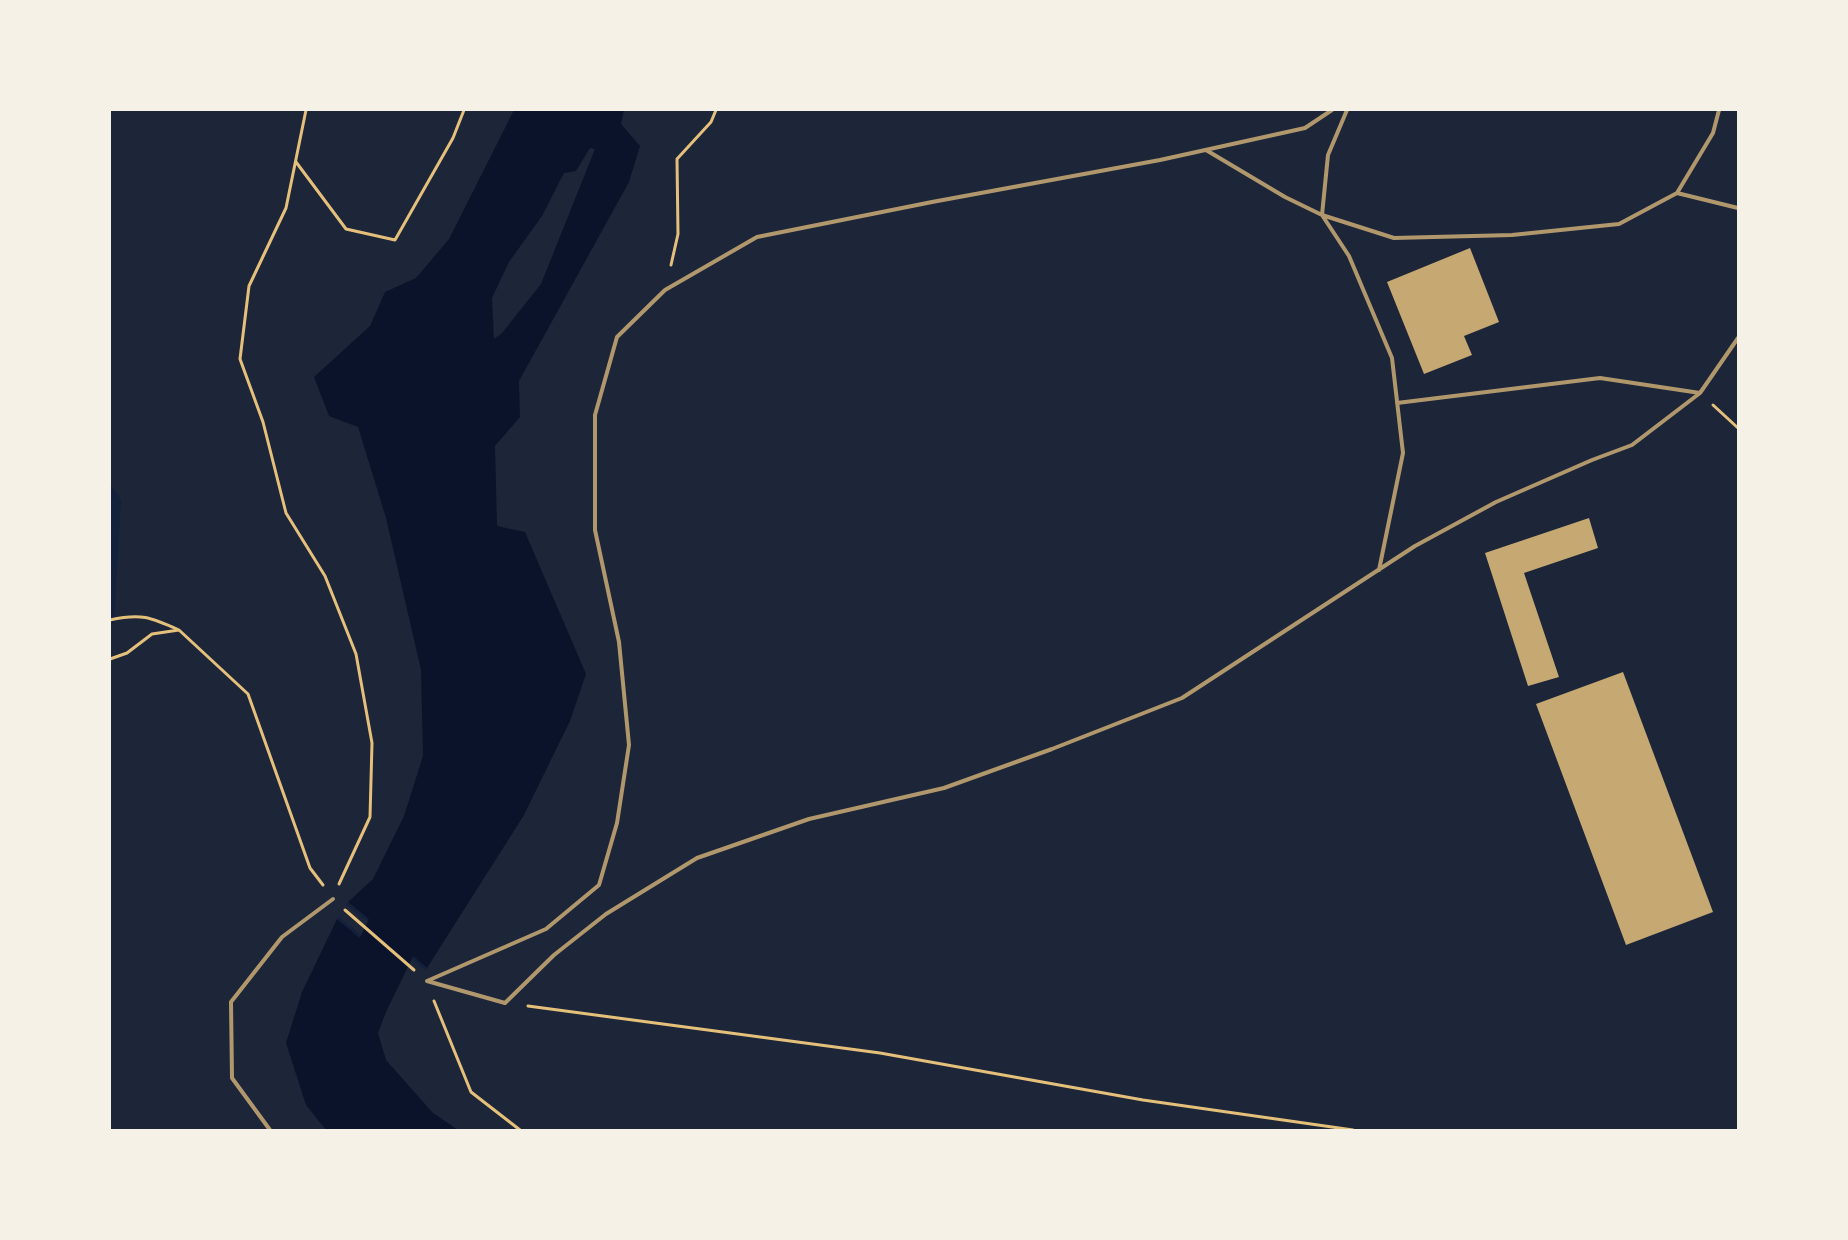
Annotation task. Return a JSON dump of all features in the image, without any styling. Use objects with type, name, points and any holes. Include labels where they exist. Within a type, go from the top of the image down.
[{"type":"lane","points":[[427,981],[546,929],[599,885],[616,823],[629,745],[619,642],[595,530],[595,415],[617,337],[665,290],[758,237],[932,202],[1160,160],[1306,128],[1332,110]]},
{"type":"lane","points":[[1347,110],[1328,155],[1322,215],[1349,256],[1392,358],[1403,453],[1378,570]]},
{"type":"lane","points":[[1206,150],[1285,197],[1322,215],[1394,238],[1512,235],[1619,224],[1677,193],[1714,132],[1720,110]]},
{"type":"lane","points":[[1677,193],[1738,208]]},
{"type":"lane","points":[[427,981],[505,1003],[554,955],[606,914],[697,858],[809,819],[944,788],[1052,749],[1182,698],[1415,546],[1496,502],[1592,460],[1632,445],[1700,393],[1738,338]]},
{"type":"lane","points":[[1397,403],[1600,378],[1700,393]]},
{"type":"lane","points":[[270,1130],[232,1078],[231,1002],[282,937],[333,899]]},
{"type":"path","points":[[306,110],[286,208],[249,286],[240,359],[263,422],[286,513],[325,576],[356,654],[372,743],[370,817],[333,899]]},
{"type":"path","points":[[296,162],[346,229],[395,240],[453,138],[464,110]]},
{"type":"path","points":[[665,290],[678,234],[677,159],[711,122],[716,110]]},
{"type":"path","points":[[1700,393],[1738,428]]},
{"type":"path","points":[[110,620],[130,615],[151,617],[179,630],[248,694],[310,868],[333,899],[427,981],[470,1092],[520,1130]]},
{"type":"path","points":[[110,659],[127,653],[152,634],[179,630]]},
{"type":"path","points":[[505,1003],[880,1054],[1142,1100],[1353,1130]]},
{"type":"shaded area","points":[[110,110],[1738,110],[1738,1130],[110,1130],[110,624],[114,623],[121,500],[110,484]]},
{"type":"shaded area","points":[[514,110],[624,110],[621,124],[640,146],[629,182],[519,381],[520,417],[495,446],[497,526],[525,532],[586,674],[570,721],[524,815],[427,968],[348,902],[373,879],[404,816],[423,756],[421,670],[386,518],[358,427],[329,416],[314,377],[370,326],[385,292],[416,278],[449,239]],"holes":[[[590,148],[595,149],[541,284],[502,333],[494,339],[492,298],[509,262],[542,216],[564,173],[576,171]]]},
{"type":"shaded area","points":[[337,919],[401,971],[378,1033],[386,1060],[432,1112],[458,1130],[326,1130],[306,1105],[286,1043],[302,992]]},
{"type":"pier","points":[[348,902],[427,968],[425,970],[346,904]]},
{"type":"pier","points":[[339,917],[403,969],[403,973],[337,919]]},
{"type":"building","points":[[1470,248],[1499,322],[1464,336],[1472,355],[1424,374],[1387,282]]},
{"type":"building","points":[[1589,518],[1598,548],[1524,573],[1559,677],[1528,686],[1485,553]]},
{"type":"building","points":[[1623,672],[1713,912],[1626,945],[1536,704]]},
{"type":"waterway","points":[[390,1130],[369,1113],[346,1030],[409,901],[428,869]]}]
